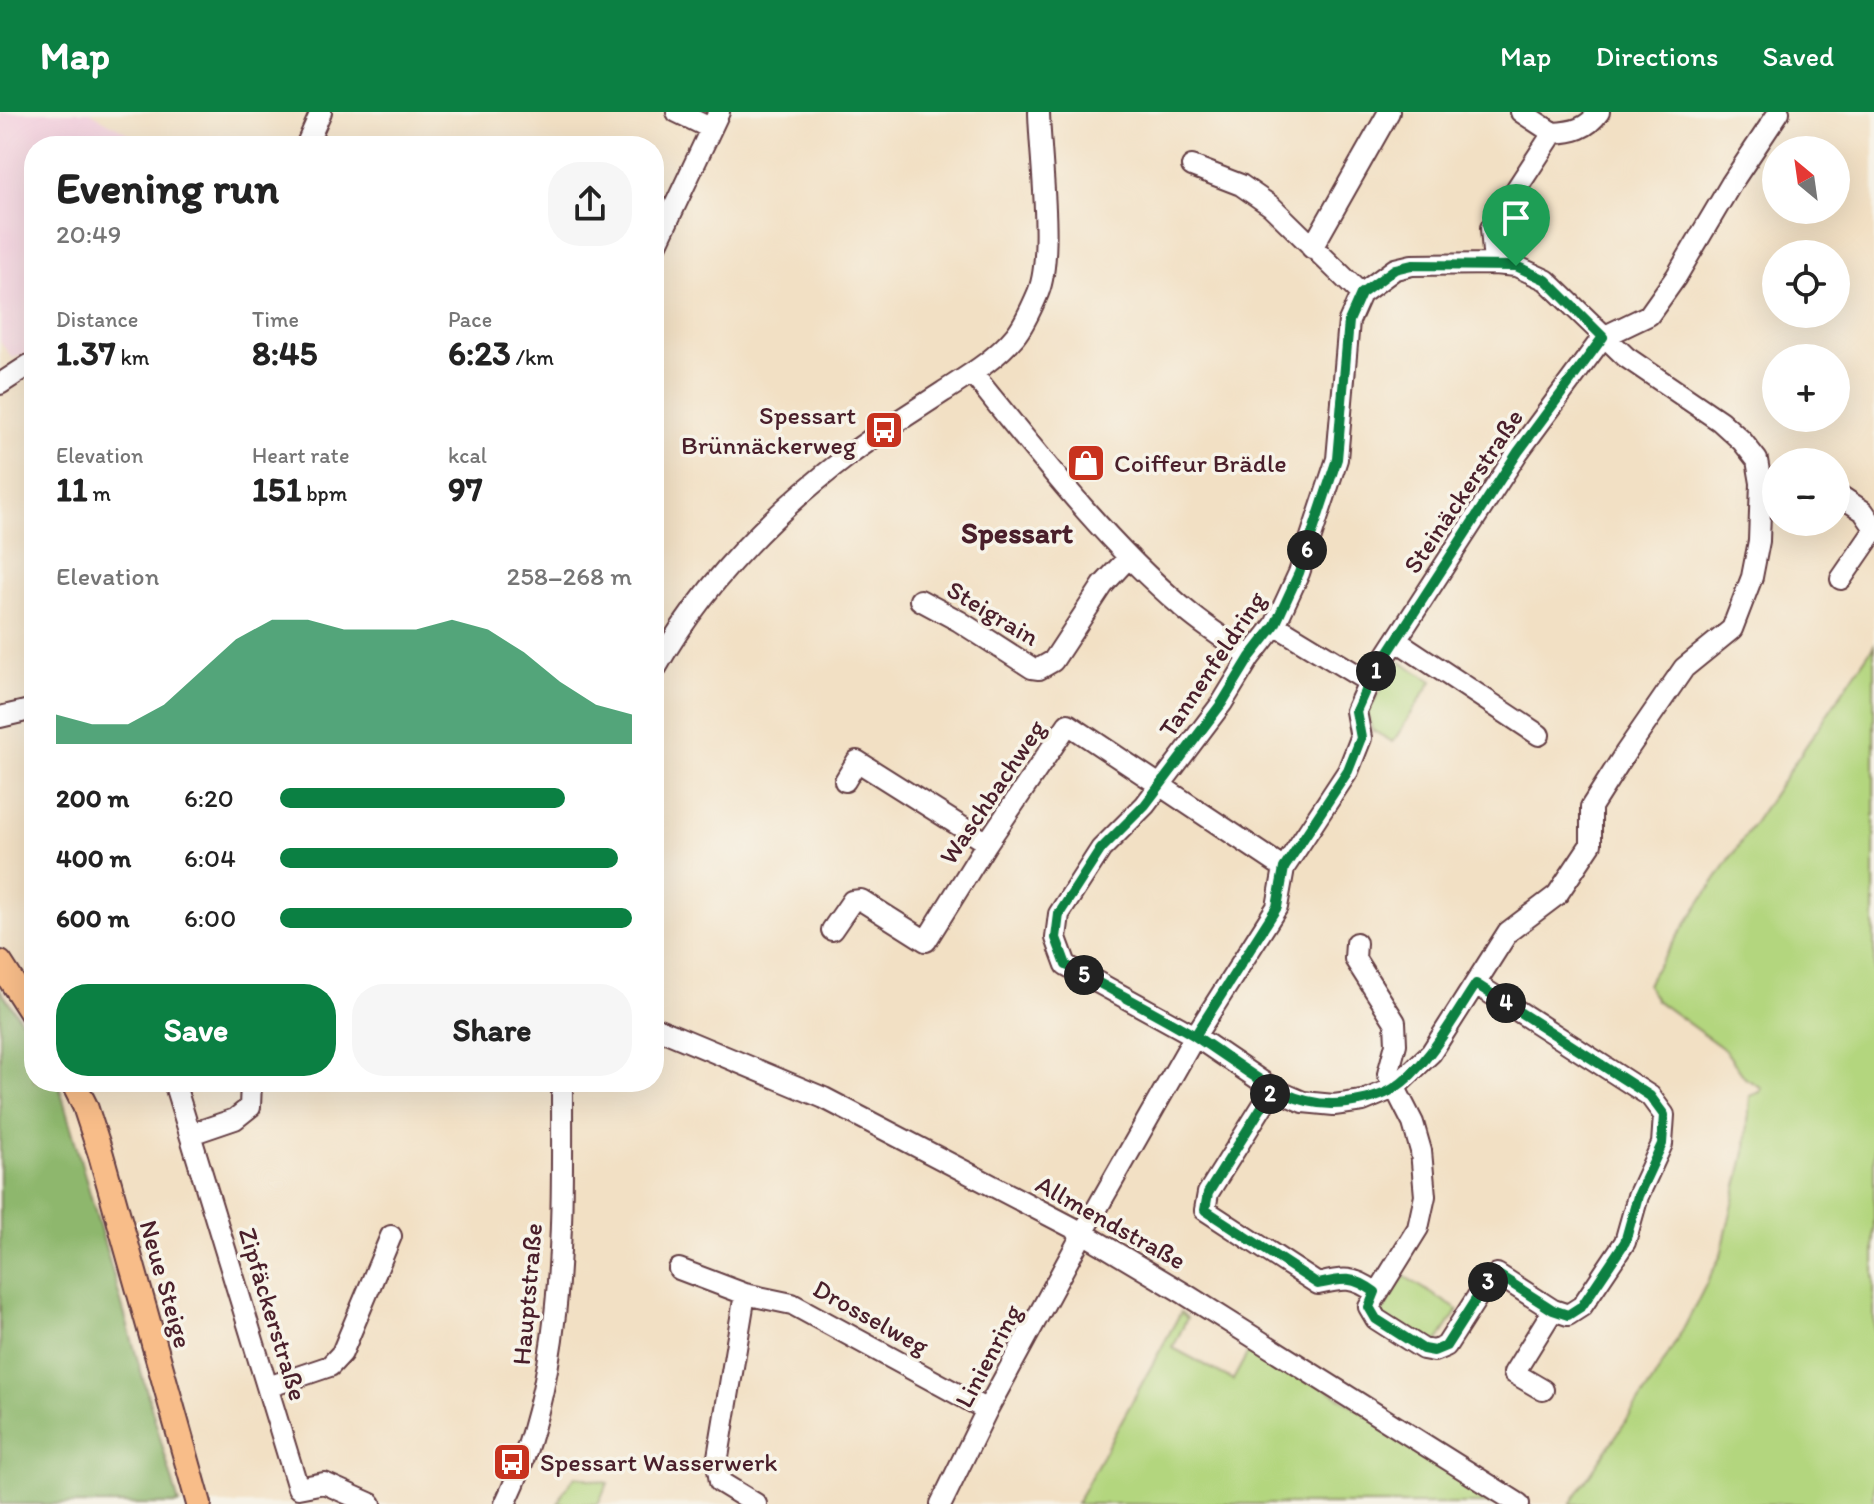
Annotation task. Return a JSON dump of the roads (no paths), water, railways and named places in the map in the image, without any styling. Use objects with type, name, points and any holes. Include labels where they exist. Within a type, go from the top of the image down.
[{"type":"main road","points":[[0,963],[24,1000]]},
{"type":"main road","name":"Neue Steige","points":[[78,1092],[101,1155],[199,1504]]},
{"type":"street","points":[[312,136],[321,112]]},
{"type":"street","points":[[664,228],[714,120],[677,112]]},
{"type":"street","points":[[664,653],[676,632],[717,579],[752,540],[845,458],[993,359],[1017,334],[1039,291],[1045,244],[1039,112]]},
{"type":"street","points":[[1312,248],[1389,112]]},
{"type":"street","points":[[1521,112],[1553,133],[1569,132],[1589,125],[1599,112]]},
{"type":"street","name":"Steinäckerstraße","points":[[1083,1233],[1195,1036],[1277,907],[1284,868],[1348,771],[1361,738],[1356,711],[1369,682],[1518,452],[1603,337],[1649,315],[1779,112]]},
{"type":"street","points":[[1494,264],[1491,228],[1553,133]]},
{"type":"street","points":[[1192,166],[1241,185],[1271,206],[1361,294]]},
{"type":"street","name":"Tannenfeldring","points":[[1762,470],[1742,441],[1720,421],[1626,357],[1546,280],[1516,266],[1494,264],[1412,265],[1395,269],[1361,294],[1349,321],[1337,459],[1299,573],[1275,625],[1250,657],[1222,703],[1145,805],[1101,849],[1059,914],[1056,938],[1066,965],[1195,1036],[1273,1089],[1303,1102],[1334,1105],[1363,1101],[1394,1088],[1431,1053],[1508,932],[1557,895],[1591,844],[1591,807],[1684,668],[1732,629],[1752,577],[1762,522]]},
{"type":"street","points":[[0,384],[24,368]]},
{"type":"street","points":[[972,373],[1067,489],[1129,557],[1182,607],[1250,657]]},
{"type":"street","points":[[1841,579],[1874,529],[1863,511],[1850,502]]},
{"type":"street","name":"Steigrain","points":[[920,600],[1032,668],[1039,669],[1053,661],[1103,585],[1129,557]]},
{"type":"street","points":[[1275,625],[1369,682]]},
{"type":"street","points":[[1397,641],[1539,735]]},
{"type":"street","points":[[0,717],[24,711]]},
{"type":"street","name":"Waschbachweg","points":[[832,930],[852,901],[861,900],[926,941],[987,843],[1068,724],[1160,785]]},
{"type":"street","points":[[845,781],[857,761],[987,843]]},
{"type":"street","points":[[1160,785],[1284,868]]},
{"type":"street","points":[[1356,943],[1355,959],[1395,1022],[1396,1044],[1388,1074],[1413,1123],[1421,1151],[1425,1196],[1418,1228],[1375,1292],[1369,1307],[1376,1319],[1423,1349],[1434,1351],[1446,1346],[1485,1285],[1497,1274],[1553,1310],[1568,1315],[1582,1306],[1625,1242],[1638,1196],[1662,1144],[1664,1115],[1650,1096],[1476,984]]},
{"type":"street","name":"Allmendstraße","points":[[664,1031],[824,1098],[1083,1233],[1519,1504]]},
{"type":"street","points":[[1273,1089],[1208,1193],[1205,1210],[1318,1284],[1341,1279],[1359,1281],[1375,1292]]},
{"type":"street","name":"Zipfäckerstraße","points":[[177,1092],[300,1496],[324,1483],[371,1504]]},
{"type":"street","points":[[191,1134],[235,1119],[250,1107],[251,1092]]},
{"type":"street","name":"Hauptstraße","points":[[505,1504],[534,1433],[550,1358],[559,1254],[562,1092]]},
{"type":"street","name":"Linienring","points":[[941,1504],[987,1410],[1083,1233]]},
{"type":"street","points":[[268,1387],[330,1366],[342,1353],[391,1236]]},
{"type":"street","name":"Drosselweg","points":[[679,1269],[745,1294],[792,1304],[987,1410]]},
{"type":"street","points":[[745,1294],[717,1463],[720,1482],[735,1494],[756,1504]]},
{"type":"street","points":[[1543,1390],[1514,1373],[1553,1310]]},
{"type":"place","name":"Spessart Brünnäckerweg","points":[[884,430]]},
{"type":"place","name":"Coiffeur Brädle","points":[[1086,463]]},
{"type":"place","name":"Spessart Wasserwerk","points":[[512,1462]]},
{"type":"district","name":"Spessart","points":[[1017,533]]}]
